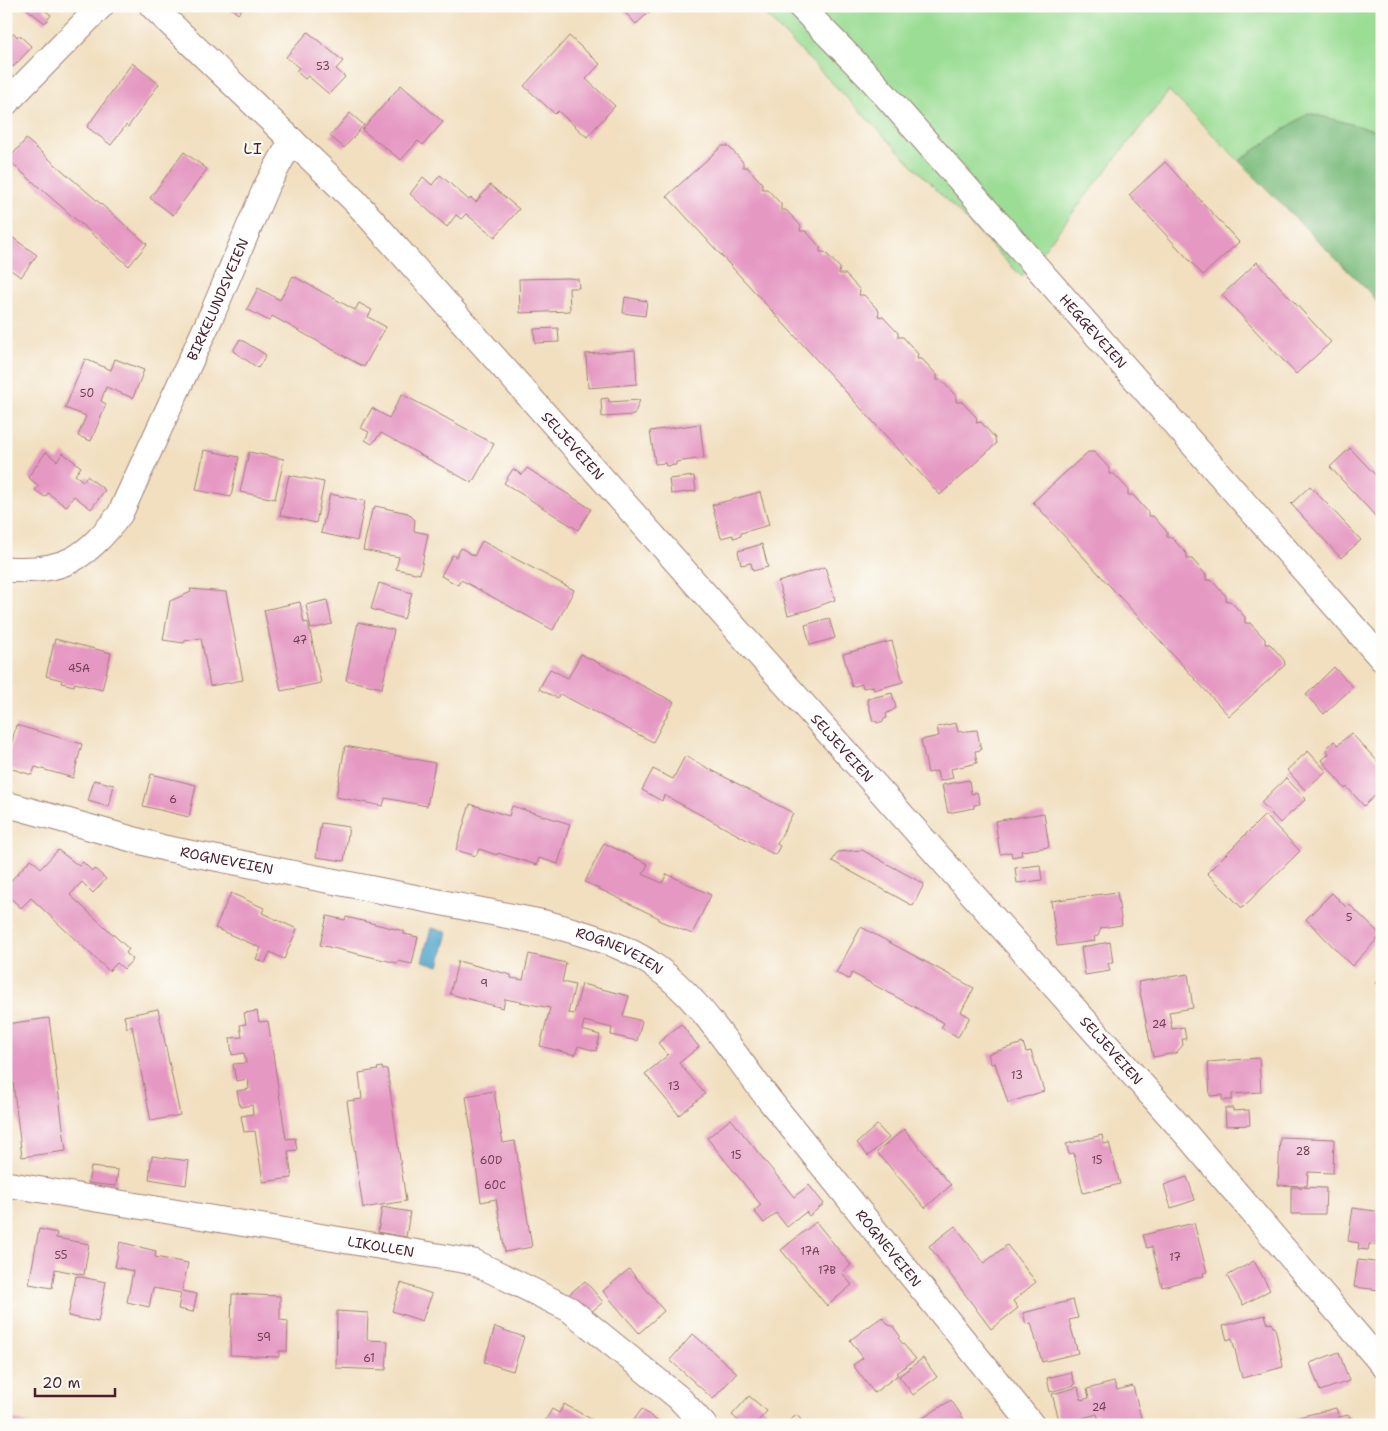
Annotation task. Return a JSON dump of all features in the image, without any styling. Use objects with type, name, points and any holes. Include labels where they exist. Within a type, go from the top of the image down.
[{"type":"street","points":[[6,103],[101,6]]},
{"type":"street","points":[[152,6],[292,140]]},
{"type":"street","name":"HEGGEVEIEN","points":[[800,6],[871,79],[1382,659]]},
{"type":"street","name":"BIRKELUNDSVEIEN","points":[[6,569],[36,570],[58,567],[79,557],[105,534],[120,514],[213,312],[266,187],[292,140]]},
{"type":"street","name":"SELJEVEIEN","points":[[292,140],[355,201],[541,409],[1186,1134],[1382,1364]]},
{"type":"street","name":"ROGNEVEIEN","points":[[6,804],[164,848],[545,923],[605,941],[652,964],[672,980],[702,1013],[769,1100],[1032,1425]]},
{"type":"street","name":"LIKOLLEN","points":[[6,1184],[474,1262],[569,1309],[679,1398],[704,1425]]},
{"type":"green space","points":[[757,6],[1382,6],[1382,132],[1308,113],[1239,161],[1169,91],[1022,277]]},
{"type":"green space","points":[[1308,113],[1382,132],[1382,309],[1370,293],[1239,161]]},
{"type":"water","points":[[431,928],[448,932],[439,966],[422,961]]},
{"type":"building","points":[[23,6],[45,6],[43,9],[51,15],[45,23]]},
{"type":"building","points":[[228,6],[244,6],[238,14]]},
{"type":"building","points":[[619,6],[656,6],[636,24]]},
{"type":"building","points":[[308,32],[343,61],[336,69],[345,77],[329,94],[308,76],[305,79],[296,71],[299,68],[286,57]]},
{"type":"building","points":[[15,34],[17,37],[19,35],[32,47],[13,67],[6,61],[6,35]]},
{"type":"building","points":[[569,36],[600,64],[586,79],[615,106],[587,137],[558,111],[555,114],[524,86]]},
{"type":"building","points":[[132,63],[159,84],[128,127],[126,125],[111,145],[87,127]]},
{"type":"building","points":[[401,85],[443,122],[423,145],[418,141],[401,160],[362,130]]},
{"type":"building","points":[[350,113],[364,125],[344,148],[330,136]]},
{"type":"building","points":[[26,139],[147,244],[129,266],[8,160]]},
{"type":"building","points":[[722,146],[728,146],[743,162],[743,167],[747,167],[762,183],[762,189],[767,189],[781,204],[781,210],[786,210],[801,226],[800,231],[806,231],[820,247],[820,252],[825,252],[840,268],[839,274],[845,274],[860,290],[859,295],[864,295],[879,311],[878,316],[883,317],[898,333],[898,337],[903,337],[918,354],[917,359],[922,359],[937,375],[937,380],[941,380],[956,396],[956,402],[962,402],[977,418],[976,423],[981,422],[995,438],[996,444],[940,495],[667,196]]},
{"type":"building","points":[[184,152],[207,169],[173,215],[150,198]]},
{"type":"building","points":[[1165,162],[1239,242],[1203,275],[1129,195]]},
{"type":"building","points":[[440,175],[469,200],[471,198],[476,202],[490,185],[519,209],[495,237],[466,214],[461,219],[456,215],[447,227],[410,194],[423,177],[432,185]]},
{"type":"building","points":[[6,233],[37,255],[21,277],[6,267]]},
{"type":"building","points":[[1257,262],[1331,342],[1296,374],[1222,295]]},
{"type":"building","points":[[293,276],[355,310],[359,303],[372,310],[368,317],[386,327],[364,367],[272,316],[269,321],[247,309],[258,288],[280,300]]},
{"type":"building","points":[[519,279],[578,279],[579,288],[569,288],[570,311],[520,313]]},
{"type":"building","points":[[625,297],[647,301],[645,316],[623,313]]},
{"type":"building","points":[[558,328],[559,342],[535,343],[534,329]]},
{"type":"building","points":[[240,339],[266,355],[258,368],[233,351]]},
{"type":"building","points":[[635,350],[637,384],[588,388],[586,354]]},
{"type":"building","points":[[85,359],[111,370],[115,359],[144,370],[133,398],[106,387],[101,401],[106,404],[91,441],[78,436],[86,416],[65,408]]},
{"type":"building","points":[[402,394],[494,444],[472,483],[381,433],[372,444],[365,440],[369,432],[361,428],[372,408],[389,418]]},
{"type":"building","points":[[608,398],[609,402],[640,400],[634,415],[602,417],[601,399]]},
{"type":"building","points":[[700,424],[704,458],[676,462],[676,465],[655,464],[650,431]]},
{"type":"building","points":[[1350,448],[1382,482],[1380,521],[1330,467]]},
{"type":"building","points":[[204,450],[239,457],[231,497],[196,490]]},
{"type":"building","points":[[46,452],[57,461],[63,453],[81,467],[75,475],[83,481],[87,476],[105,490],[91,509],[74,496],[66,507],[48,493],[45,497],[35,490],[39,486],[28,477]]},
{"type":"building","points":[[249,452],[284,459],[275,499],[240,492]]},
{"type":"building","points":[[1088,452],[1094,452],[1109,468],[1109,474],[1114,474],[1128,489],[1128,495],[1133,495],[1148,512],[1148,516],[1153,516],[1167,532],[1167,537],[1172,538],[1187,554],[1187,559],[1192,559],[1206,575],[1206,580],[1211,580],[1226,596],[1226,601],[1230,601],[1245,617],[1245,623],[1250,623],[1265,639],[1265,644],[1270,644],[1284,660],[1285,665],[1229,716],[1033,502]]},
{"type":"building","points":[[527,468],[591,509],[578,530],[504,483],[513,469],[522,475]]},
{"type":"building","points":[[289,475],[324,482],[316,523],[280,515]]},
{"type":"building","points":[[694,476],[696,491],[671,494],[669,479]]},
{"type":"building","points":[[1310,486],[1361,540],[1341,558],[1291,504]]},
{"type":"building","points":[[760,492],[769,525],[741,533],[741,536],[733,538],[733,535],[721,538],[712,505]]},
{"type":"building","points":[[330,494],[365,501],[357,541],[321,533]]},
{"type":"building","points":[[375,506],[408,513],[415,520],[414,531],[428,534],[420,574],[396,569],[399,557],[363,550],[372,510],[374,510]]},
{"type":"building","points":[[482,541],[574,590],[553,630],[461,580],[458,585],[441,576],[452,555],[456,557],[461,548],[474,556]]},
{"type":"building","points":[[762,544],[768,567],[753,571],[751,563],[741,565],[738,551]]},
{"type":"building","points":[[825,567],[835,600],[788,615],[778,582]]},
{"type":"building","points":[[379,583],[412,593],[404,619],[371,609]]},
{"type":"building","points":[[190,589],[226,592],[243,680],[210,686],[201,638],[185,641],[184,643],[163,640],[170,601],[191,592]]},
{"type":"building","points":[[327,600],[332,624],[311,629],[306,605]]},
{"type":"building","points":[[300,602],[304,623],[308,622],[321,683],[281,691],[264,610]]},
{"type":"building","points":[[829,618],[835,638],[810,645],[805,625]]},
{"type":"building","points":[[358,622],[394,630],[382,688],[346,680]]},
{"type":"building","points":[[55,639],[111,653],[102,690],[75,683],[74,686],[61,683],[62,680],[46,676]]},
{"type":"building","points":[[892,641],[903,682],[874,690],[873,686],[863,688],[862,684],[852,687],[843,654]]},
{"type":"building","points":[[581,654],[674,702],[653,742],[560,694],[557,698],[539,689],[550,669],[568,678]]},
{"type":"building","points":[[1334,667],[1353,687],[1324,714],[1306,695]]},
{"type":"building","points":[[892,693],[896,708],[886,714],[887,718],[883,719],[884,721],[877,723],[873,721],[867,699]]},
{"type":"building","points":[[956,723],[958,732],[977,730],[981,750],[975,751],[977,763],[951,769],[953,778],[939,781],[937,771],[928,773],[921,740],[939,736],[937,727]]},
{"type":"building","points":[[16,725],[82,744],[73,778],[35,767],[32,775],[6,767]]},
{"type":"building","points":[[1351,733],[1382,766],[1382,789],[1364,806],[1347,787],[1345,789],[1322,760],[1329,754],[1326,749],[1334,741],[1338,745]]},
{"type":"building","points":[[345,746],[435,763],[427,806],[385,798],[383,806],[336,797]]},
{"type":"building","points":[[1308,751],[1326,771],[1305,790],[1287,770]]},
{"type":"building","points":[[685,756],[793,813],[777,844],[780,846],[775,855],[664,795],[662,801],[642,790],[653,769],[673,779]]},
{"type":"building","points":[[151,774],[196,785],[189,817],[143,806]]},
{"type":"building","points":[[1286,778],[1306,799],[1280,823],[1261,802]]},
{"type":"building","points":[[94,780],[114,785],[109,807],[88,801]]},
{"type":"building","points":[[969,780],[971,794],[977,792],[980,804],[974,805],[974,808],[948,813],[942,785]]},
{"type":"building","points":[[470,804],[509,816],[512,806],[570,824],[558,864],[539,858],[537,865],[479,849],[476,856],[456,850]]},
{"type":"building","points":[[1044,813],[1049,847],[1021,851],[1022,855],[1012,857],[1011,852],[1000,854],[995,821]]},
{"type":"building","points":[[1265,815],[1300,851],[1242,908],[1207,873]]},
{"type":"building","points":[[321,823],[349,827],[344,861],[316,857]]},
{"type":"building","points":[[604,843],[648,864],[643,874],[653,879],[662,883],[667,874],[711,895],[692,934],[658,920],[659,918],[585,882]]},
{"type":"building","points":[[58,850],[79,866],[83,862],[92,871],[95,869],[106,879],[93,893],[82,882],[70,895],[129,949],[126,953],[133,959],[124,969],[117,963],[109,971],[31,898],[21,908],[6,894],[6,886],[31,859],[41,868]]},
{"type":"building","points":[[862,850],[924,884],[913,906],[832,861],[838,852]]},
{"type":"building","points":[[1040,865],[1042,880],[1017,883],[1015,868]]},
{"type":"building","points":[[1117,892],[1122,925],[1101,928],[1098,936],[1094,937],[1095,941],[1057,946],[1051,901]]},
{"type":"building","points":[[231,893],[264,908],[262,913],[297,929],[284,959],[270,952],[265,963],[256,959],[261,948],[215,928]]},
{"type":"building","points":[[1332,893],[1346,907],[1349,904],[1381,935],[1352,966],[1306,919]]},
{"type":"building","points":[[327,916],[345,920],[346,917],[404,931],[404,934],[418,937],[412,964],[398,961],[397,963],[320,945]]},
{"type":"building","points":[[861,927],[974,988],[961,1012],[970,1017],[958,1037],[941,1028],[944,1023],[852,973],[849,979],[836,973]]},
{"type":"building","points":[[1110,942],[1113,963],[1108,963],[1110,971],[1085,975],[1081,947]]},
{"type":"building","points":[[529,954],[566,963],[562,982],[575,985],[568,1013],[574,1014],[582,984],[629,996],[623,1016],[642,1021],[637,1041],[611,1035],[612,1028],[584,1021],[582,1030],[600,1035],[596,1051],[578,1046],[575,1055],[540,1046],[550,1008],[505,999],[503,1008],[450,994],[458,961],[523,980]]},
{"type":"building","points":[[1188,974],[1193,1008],[1169,1012],[1172,1029],[1184,1027],[1186,1039],[1182,1039],[1183,1045],[1176,1053],[1153,1057],[1138,982]]},
{"type":"building","points":[[1382,975],[1382,990],[1375,983]]},
{"type":"building","points":[[1382,996],[1382,1008],[1376,1002]]},
{"type":"building","points":[[158,1009],[180,1115],[151,1121],[132,1026],[127,1028],[124,1016]]},
{"type":"building","points":[[257,1011],[259,1022],[268,1021],[286,1139],[295,1138],[297,1150],[288,1151],[292,1178],[263,1182],[255,1131],[244,1132],[241,1116],[253,1114],[252,1105],[240,1107],[237,1091],[249,1089],[248,1079],[236,1081],[233,1064],[246,1063],[244,1053],[232,1055],[230,1038],[242,1037],[240,1025],[246,1024],[244,1013]]},
{"type":"building","points":[[49,1018],[66,1151],[22,1157],[6,1024]]},
{"type":"building","points":[[681,1024],[699,1047],[679,1063],[705,1094],[679,1115],[645,1074],[668,1055],[658,1043]]},
{"type":"building","points":[[1023,1043],[1026,1052],[1031,1051],[1044,1091],[1008,1103],[995,1063],[991,1064],[988,1054]]},
{"type":"building","points":[[1259,1058],[1261,1092],[1232,1094],[1232,1100],[1222,1100],[1222,1095],[1210,1096],[1208,1062]]},
{"type":"building","points":[[382,1067],[383,1070],[387,1069],[406,1201],[363,1208],[347,1101],[362,1099],[359,1073],[378,1070],[377,1068]]},
{"type":"building","points":[[494,1091],[503,1143],[515,1141],[532,1247],[505,1252],[496,1199],[481,1202],[466,1096]]},
{"type":"building","points":[[1225,1108],[1233,1108],[1233,1111],[1249,1110],[1250,1125],[1226,1126]]},
{"type":"building","points":[[731,1119],[794,1197],[809,1185],[824,1204],[809,1216],[806,1212],[787,1227],[776,1213],[764,1223],[754,1211],[761,1205],[707,1138]]},
{"type":"building","points":[[877,1125],[889,1138],[868,1156],[857,1143]]},
{"type":"building","points":[[904,1129],[951,1185],[925,1208],[877,1152]]},
{"type":"building","points":[[1102,1135],[1104,1144],[1109,1143],[1120,1184],[1083,1193],[1074,1153],[1069,1154],[1066,1144]]},
{"type":"building","points":[[1280,1137],[1334,1139],[1333,1173],[1308,1172],[1307,1186],[1278,1185]]},
{"type":"building","points":[[152,1156],[189,1161],[186,1185],[149,1179]]},
{"type":"building","points":[[91,1167],[118,1170],[116,1186],[88,1183]]},
{"type":"building","points":[[1187,1177],[1195,1200],[1171,1208],[1164,1185]]},
{"type":"building","points":[[1291,1187],[1326,1188],[1325,1214],[1291,1214]]},
{"type":"building","points":[[382,1207],[410,1212],[406,1237],[378,1232]]},
{"type":"building","points":[[1353,1208],[1382,1212],[1382,1246],[1369,1244],[1368,1250],[1358,1249],[1359,1243],[1348,1241]]},
{"type":"building","points":[[816,1222],[851,1265],[842,1273],[852,1285],[827,1306],[781,1250]]},
{"type":"building","points":[[1194,1223],[1207,1272],[1203,1273],[1204,1276],[1162,1287],[1152,1247],[1147,1248],[1143,1235]]},
{"type":"building","points":[[955,1226],[984,1263],[1007,1245],[1036,1282],[1013,1301],[1018,1308],[991,1329],[929,1246]]},
{"type":"building","points":[[39,1229],[57,1233],[56,1238],[89,1244],[84,1275],[55,1269],[52,1288],[29,1284]]},
{"type":"building","points":[[120,1242],[156,1251],[155,1257],[188,1263],[182,1291],[197,1294],[193,1312],[178,1309],[181,1293],[153,1288],[149,1307],[127,1302],[133,1271],[115,1267]]},
{"type":"building","points":[[1358,1260],[1382,1263],[1380,1290],[1354,1287]]},
{"type":"building","points":[[1254,1261],[1270,1290],[1243,1305],[1227,1276]]},
{"type":"building","points":[[629,1269],[664,1311],[639,1333],[603,1291]]},
{"type":"building","points":[[76,1276],[106,1282],[98,1322],[68,1316]]},
{"type":"building","points":[[585,1281],[603,1302],[585,1317],[567,1296]]},
{"type":"building","points":[[401,1283],[432,1294],[422,1321],[392,1311]]},
{"type":"building","points":[[232,1294],[280,1296],[280,1320],[288,1321],[287,1351],[279,1351],[279,1357],[230,1355]]},
{"type":"building","points":[[1073,1300],[1078,1318],[1069,1320],[1078,1353],[1042,1362],[1031,1323],[1026,1324],[1023,1313]]},
{"type":"building","points":[[337,1311],[368,1313],[367,1340],[388,1341],[386,1370],[336,1368]]},
{"type":"building","points":[[1265,1315],[1268,1324],[1272,1323],[1273,1327],[1275,1327],[1283,1367],[1242,1378],[1232,1338],[1227,1340],[1223,1326]]},
{"type":"building","points":[[882,1317],[890,1326],[892,1325],[900,1336],[898,1338],[916,1359],[896,1373],[898,1375],[874,1393],[853,1365],[863,1358],[850,1340]]},
{"type":"building","points":[[495,1327],[524,1337],[513,1371],[484,1362]]},
{"type":"building","points":[[693,1334],[737,1373],[713,1399],[670,1360]]},
{"type":"building","points":[[1339,1352],[1349,1381],[1320,1391],[1310,1363]]},
{"type":"building","points":[[923,1358],[937,1377],[913,1395],[899,1376]]},
{"type":"building","points":[[1071,1372],[1075,1385],[1050,1392],[1047,1378]]},
{"type":"building","points":[[1114,1382],[1117,1390],[1133,1386],[1143,1425],[1100,1425],[1097,1414],[1060,1424],[1052,1394],[1078,1387],[1081,1400],[1089,1398],[1087,1389]]},
{"type":"building","points":[[749,1396],[767,1411],[755,1425],[743,1425],[732,1415]]},
{"type":"building","points":[[951,1400],[968,1425],[918,1425],[917,1422]]},
{"type":"building","points":[[564,1404],[600,1425],[552,1425],[545,1421],[552,1409],[559,1413]]},
{"type":"building","points":[[1336,1408],[1339,1417],[1349,1415],[1352,1425],[1296,1425],[1295,1418]]},
{"type":"building","points":[[642,1409],[662,1425],[638,1425],[633,1421]]},
{"type":"building","points":[[797,1415],[805,1425],[783,1425]]},
{"type":"building","points":[[6,1417],[30,1424],[30,1425],[6,1425]]},
{"type":"building","points":[[1182,1420],[1184,1425],[1167,1425],[1167,1424]]},
{"type":"district","name":"LI","points":[[253,148]]}]
